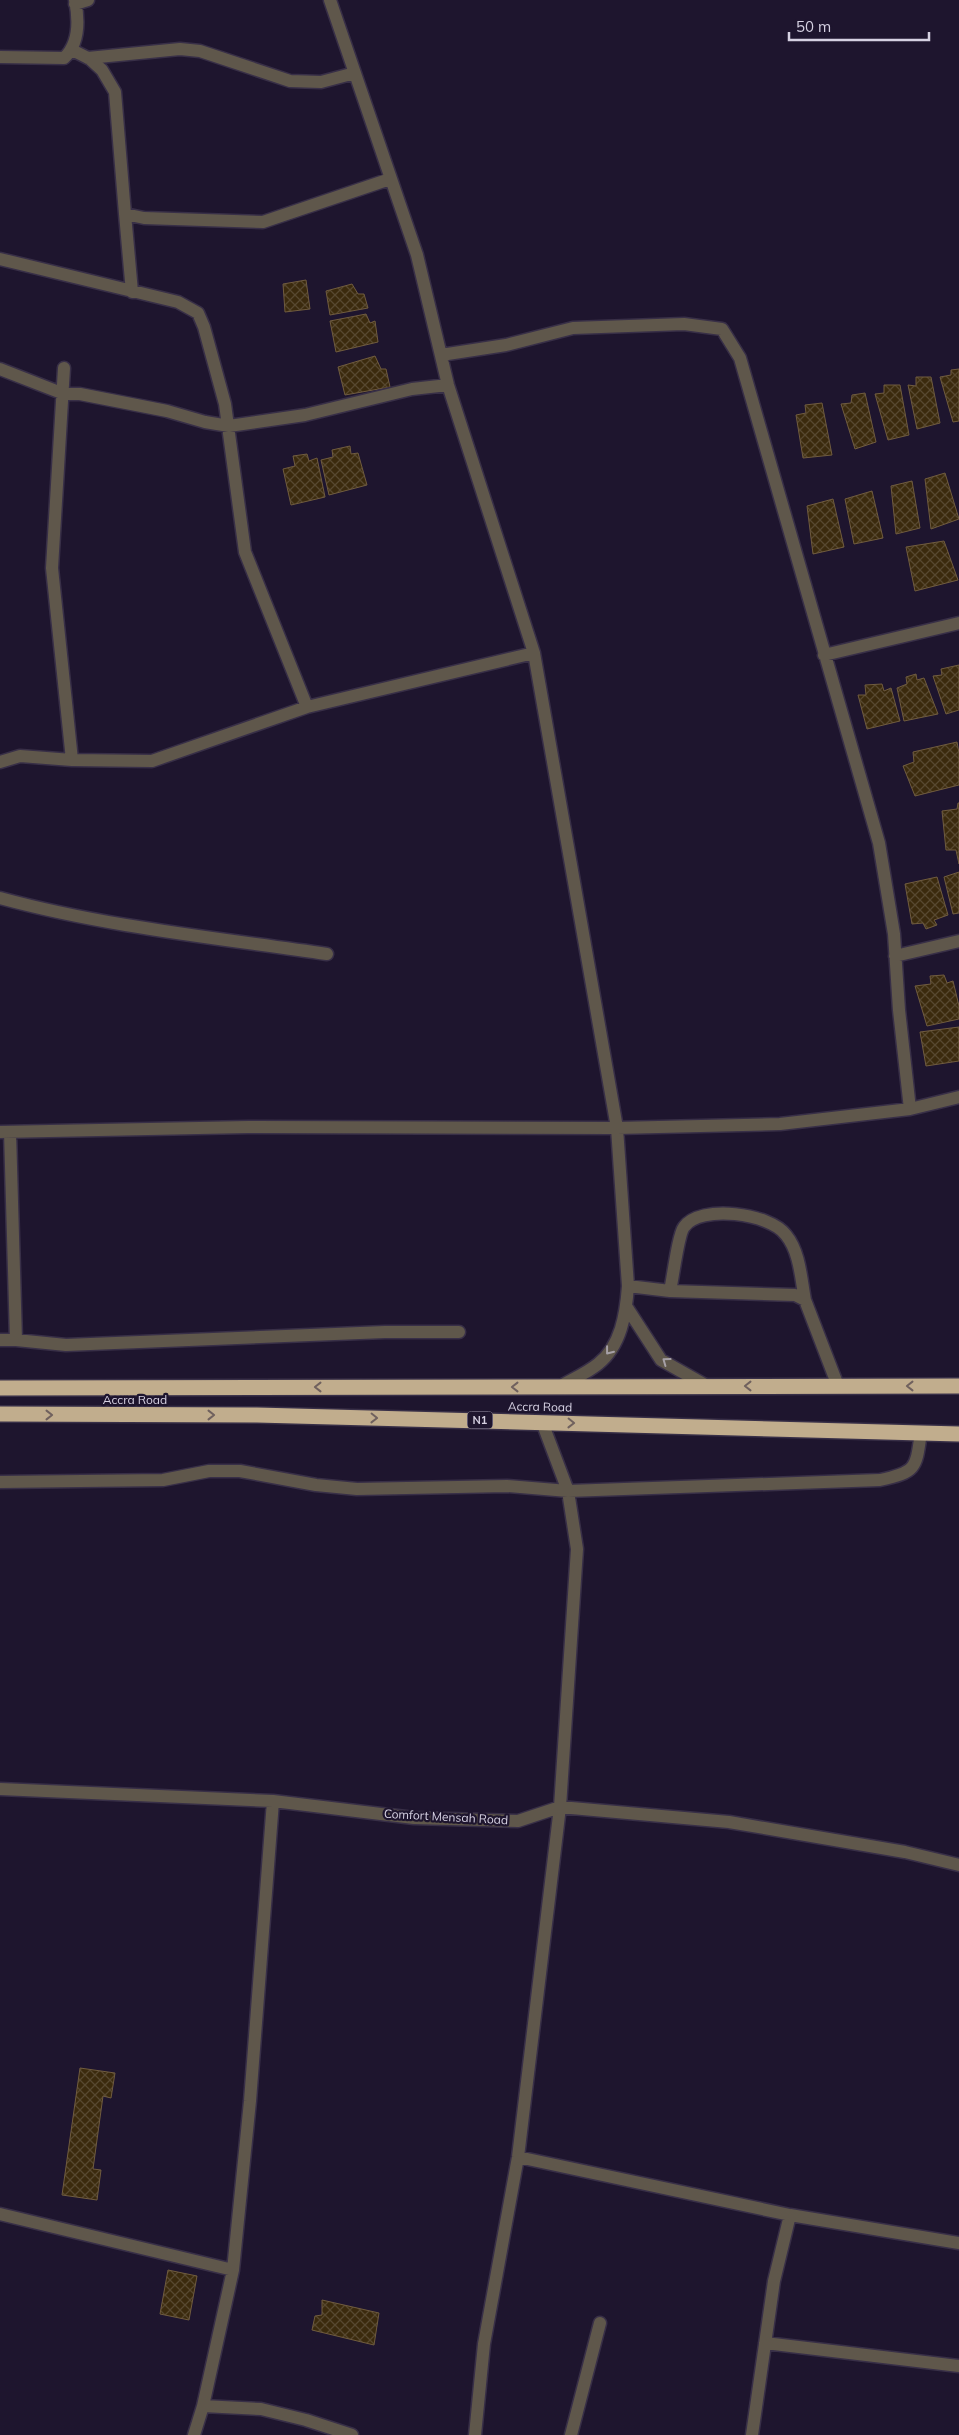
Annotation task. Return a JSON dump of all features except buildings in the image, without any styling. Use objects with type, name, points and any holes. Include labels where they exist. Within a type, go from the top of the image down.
[{"type":"highway","name":"Accra Road","points":[[0,1388],[959,1386]]},
{"type":"highway","name":"Accra Road","points":[[0,1414],[267,1416],[959,1434]]},
{"type":"street","points":[[330,0],[417,255],[448,385],[534,653],[618,1128],[628,1286],[626,1306],[618,1340],[599,1364],[561,1386]]},
{"type":"street","points":[[0,56],[64,58],[72,50],[76,42],[79,1]]},
{"type":"street","points":[[88,58],[180,49],[200,52],[290,81],[322,82],[355,73]]},
{"type":"street","points":[[72,50],[88,58],[102,70],[115,92],[132,292]]},
{"type":"street","points":[[125,214],[144,218],[263,222],[390,179]]},
{"type":"street","points":[[0,259],[178,302],[198,313],[221,387],[229,426],[245,552],[307,707]]},
{"type":"street","points":[[441,355],[506,345],[574,328],[684,324],[722,329],[740,358],[879,843],[896,956],[910,1109]]},
{"type":"street","points":[[64,368],[64,394],[52,568],[72,760]]},
{"type":"street","points":[[0,369],[64,394],[80,394],[167,411],[205,422],[229,426],[305,416],[412,389],[448,385]]},
{"type":"street","points":[[824,655],[959,623]]},
{"type":"street","points":[[0,762],[20,756],[72,760],[152,761],[307,707],[534,653]]},
{"type":"street","points":[[0,898],[51,911],[327,954]]},
{"type":"street","points":[[896,956],[959,941]]},
{"type":"street","points":[[16,1340],[5,1132],[248,1127],[618,1128],[780,1124],[910,1109],[959,1097]]},
{"type":"street","points":[[670,1290],[683,1228],[694,1217],[725,1214],[750,1216],[785,1233],[795,1250],[805,1300],[838,1386]]},
{"type":"street","points":[[628,1286],[670,1290],[780,1293],[795,1295],[805,1300]]},
{"type":"street","points":[[626,1306],[661,1360],[708,1386]]},
{"type":"street","points":[[0,1340],[66,1345],[385,1332],[459,1332]]},
{"type":"street","points":[[475,2435],[484,2344],[518,2157],[560,1807],[576,1549],[568,1491],[542,1422]]},
{"type":"street","points":[[0,1482],[163,1480],[209,1471],[240,1471],[316,1485],[357,1489],[507,1486],[568,1491],[880,1480],[904,1475],[917,1461],[921,1432]]},
{"type":"street","name":"Comfort Mensah Road","points":[[0,1790],[273,1801],[414,1818],[518,1821],[560,1807]]},
{"type":"street","points":[[194,2435],[203,2406],[233,2270],[250,2101],[273,1801]]},
{"type":"street","points":[[560,1807],[729,1822],[905,1852],[959,1865]]},
{"type":"street","points":[[518,2157],[790,2215],[959,2243]]},
{"type":"street","points":[[0,2214],[233,2270]]},
{"type":"street","points":[[752,2435],[774,2281],[790,2215]]},
{"type":"street","points":[[571,2435],[600,2323]]},
{"type":"street","points":[[765,2343],[959,2366]]},
{"type":"street","points":[[203,2406],[261,2409],[306,2420],[352,2435]]}]
